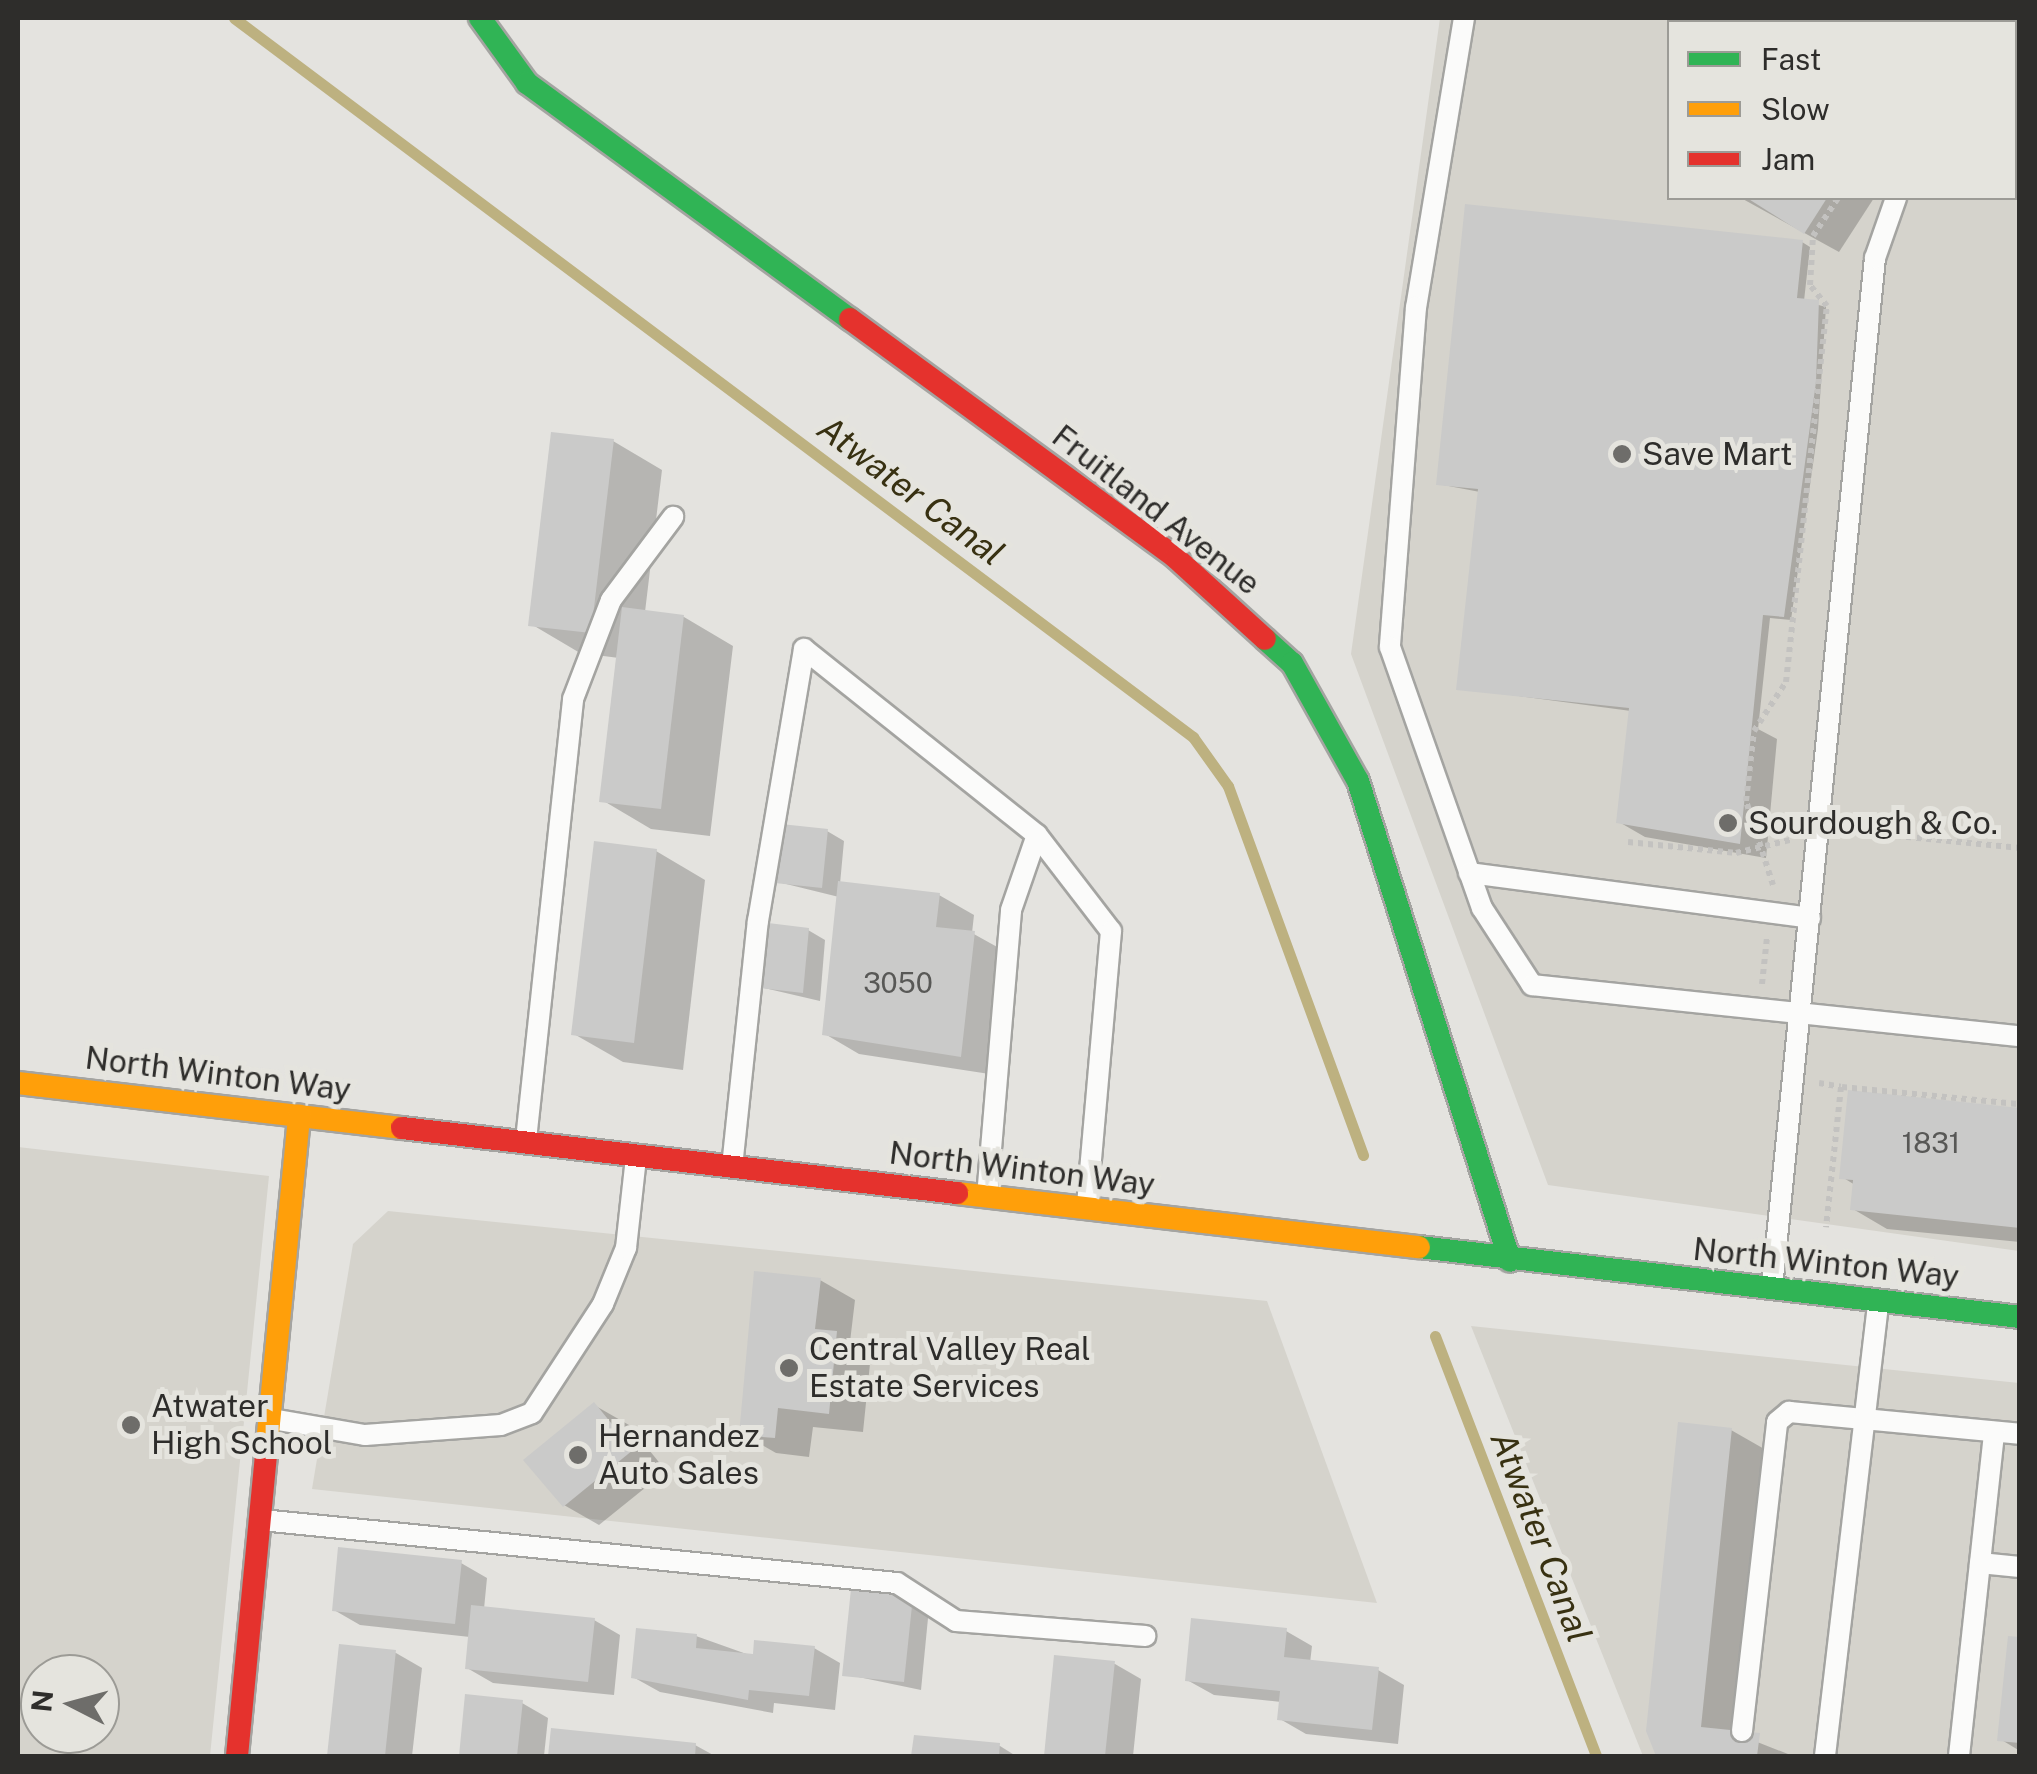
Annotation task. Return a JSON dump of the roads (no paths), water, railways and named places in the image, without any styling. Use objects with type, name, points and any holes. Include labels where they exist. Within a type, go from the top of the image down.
[{"type":"street","name":"Fruitland Avenue","points":[[480,18],[527,83],[1176,558],[1292,663],[1358,781],[1510,1260]]},
{"type":"street","name":"North Winton Way","points":[[18,1084],[2020,1317]]},
{"type":"street","points":[[236,1756],[300,1116]]},
{"type":"lane","points":[[1464,18],[1416,307],[1390,646],[1469,873],[1532,985],[1759,1004],[2020,1036]]},
{"type":"lane","points":[[1771,1290],[1875,258],[1895,200]]},
{"type":"lane","points":[[526,1142],[574,699],[611,600],[673,517]]},
{"type":"lane","points":[[732,1167],[758,921],[804,649],[1037,834],[1110,931],[1086,1210]]},
{"type":"lane","points":[[988,1198],[1011,910],[1037,834]]},
{"type":"lane","points":[[1469,873],[1810,918]]},
{"type":"lane","points":[[270,1418],[365,1435],[501,1426],[532,1413],[609,1290],[626,1248],[636,1156]]},
{"type":"lane","points":[[1825,1756],[1878,1301]]},
{"type":"lane","points":[[1742,1732],[1777,1422],[1789,1412],[2020,1434]]},
{"type":"lane","points":[[1959,1756],[1994,1432]]},
{"type":"lane","points":[[260,1520],[897,1583],[956,1621],[1145,1636]]},
{"type":"lane","points":[[1980,1563],[2020,1567]]},
{"type":"waterway","name":"Atwater Canal","points":[[234,18],[1193,737],[1228,786],[1363,1155]]},
{"type":"waterway","name":"Atwater Canal","points":[[1435,1336],[1596,1756]]},
{"type":"place","name":"Save Mart","points":[[1622,454]]},
{"type":"place","name":"Sourdough & Co.","points":[[1728,823]]},
{"type":"place","name":"Central Valley Real Estate Services","points":[[789,1368]]},
{"type":"place","name":"Atwater High School","points":[[131,1425]]},
{"type":"place","name":"Hernandez Auto Sales","points":[[578,1455]]}]
